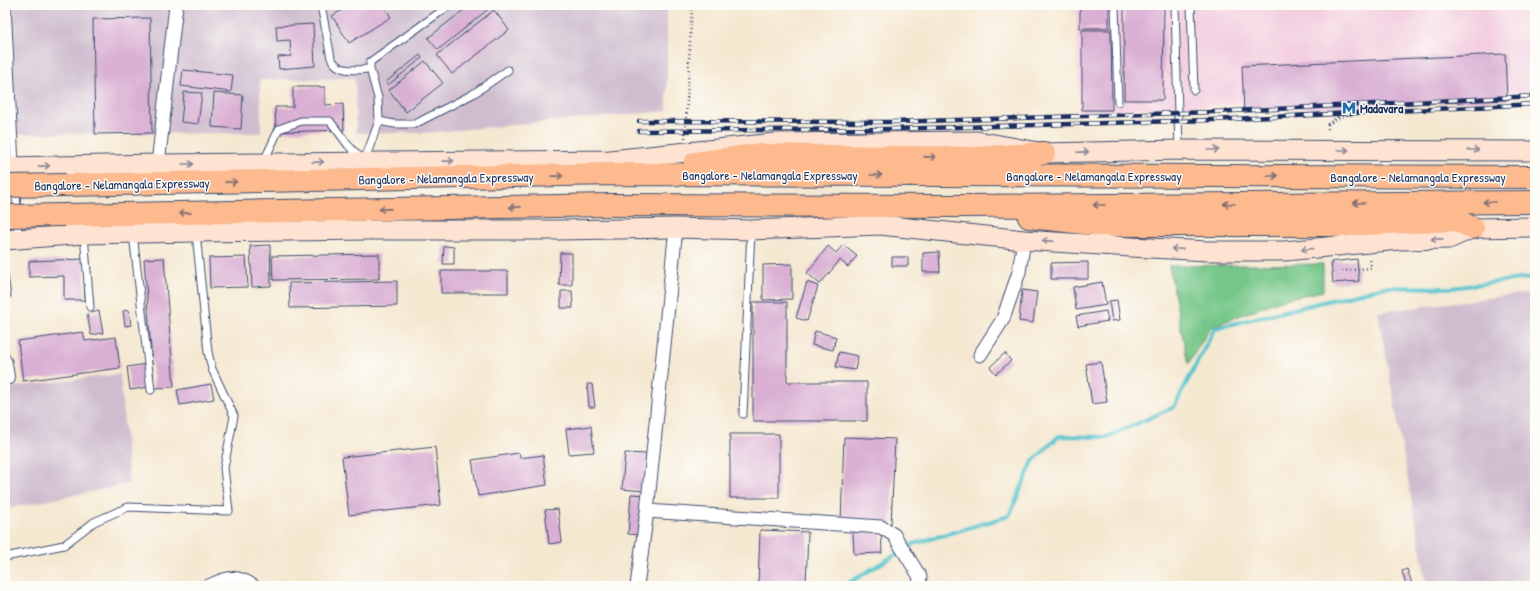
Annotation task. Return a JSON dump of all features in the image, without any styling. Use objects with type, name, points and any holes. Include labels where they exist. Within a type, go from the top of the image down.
[{"type":"highway","points":[[613,174],[755,155],[976,158],[1044,153]]},
{"type":"highway","name":"Bangalore - Nelamangala Expressway","points":[[11,175],[613,174],[1532,177]]},
{"type":"highway","name":"Bangalore - Nelamangala Expressway","points":[[5,216],[610,205],[963,206],[1532,202]]},
{"type":"highway","points":[[963,206],[1042,219],[1103,225],[1342,225],[1456,220],[1474,228]]},
{"type":"street","points":[[158,164],[176,5]]},
{"type":"street","points":[[11,175],[158,164],[610,160],[775,143],[977,141],[1044,153],[1179,150],[1535,151]]},
{"type":"street","points":[[12,240],[84,234],[196,232],[676,228],[751,230],[880,225],[1024,240],[1208,251],[1285,251],[1399,240],[1449,239],[1474,228],[1535,227]]},
{"type":"street","points":[[637,586],[647,511],[676,228]]},
{"type":"street","points":[[980,355],[1003,319],[1019,272],[1024,240]]},
{"type":"street","points":[[647,511],[881,527],[894,535],[920,577],[919,586]]},
{"type":"street","points":[[209,586],[222,580],[235,578],[246,581],[253,586]]},
{"type":"lane","points":[[7,5],[12,240]]},
{"type":"lane","points":[[321,5],[330,58],[334,64],[340,68],[351,70],[370,69]]},
{"type":"lane","points":[[263,163],[279,129],[301,121],[330,121],[348,145],[364,162],[379,121],[378,98],[370,69],[371,61],[450,5]]},
{"type":"lane","points":[[1116,5],[1118,102]]},
{"type":"lane","points":[[1176,5],[1179,150]]},
{"type":"lane","points":[[1191,5],[1194,90]]},
{"type":"lane","points":[[379,121],[394,124],[415,124],[473,94],[508,70]]},
{"type":"lane","points":[[743,414],[751,230]]},
{"type":"lane","points":[[5,557],[64,545],[94,522],[128,507],[229,511],[224,468],[234,416],[212,369],[208,352],[196,232]]},
{"type":"lane","points":[[84,234],[90,308]]},
{"type":"lane","points":[[133,234],[151,390]]},
{"type":"lane","points":[[5,356],[8,361],[10,380],[5,381]]},
{"type":"path","points":[[684,152],[692,5]]},
{"type":"path","points":[[1349,108],[1349,113],[1328,124],[1344,112],[1349,108]]},
{"type":"path","points":[[1328,124],[1328,130]]},
{"type":"path","points":[[1342,271],[1371,268],[1368,243]]},
{"type":"shaded area","points":[[5,5],[667,5],[667,111],[426,133],[356,133],[355,78],[260,80],[261,133],[5,134]]},
{"type":"shaded area","points":[[1067,5],[1535,5],[1535,91],[1079,112],[1076,16]]},
{"type":"shaded area","points":[[1535,292],[1535,586],[1427,586],[1378,312]]},
{"type":"shaded area","points":[[120,374],[129,484],[5,509],[5,388]]},
{"type":"green space","points":[[1323,264],[1323,291],[1280,300],[1211,327],[1188,364],[1169,266]]},
{"type":"building","points":[[350,5],[383,5],[391,17],[349,43],[332,16]]},
{"type":"building","points":[[470,5],[492,6],[438,50],[428,38]]},
{"type":"building","points":[[1080,5],[1109,5],[1109,28],[1080,28]]},
{"type":"building","points":[[1124,5],[1164,5],[1163,100],[1124,100]]},
{"type":"building","points":[[494,10],[509,30],[452,74],[437,55]]},
{"type":"building","points":[[150,18],[152,133],[95,134],[93,19]]},
{"type":"building","points":[[313,24],[315,66],[279,69],[278,57],[291,56],[290,40],[277,41],[276,26]]},
{"type":"building","points":[[1082,30],[1111,30],[1112,110],[1082,110]]},
{"type":"building","points":[[1505,54],[1507,100],[1244,111],[1242,66]]},
{"type":"building","points":[[420,55],[422,58],[388,85],[386,82]]},
{"type":"building","points":[[425,61],[443,83],[406,112],[389,90]]},
{"type":"building","points":[[183,70],[233,75],[231,92],[181,86]]},
{"type":"building","points":[[293,87],[325,87],[325,105],[343,104],[344,130],[276,132],[275,107],[293,107]]},
{"type":"building","points":[[184,92],[202,93],[198,124],[181,122]]},
{"type":"building","points":[[214,93],[243,95],[241,129],[212,127]]},
{"type":"building","points":[[270,245],[271,286],[252,287],[250,246]]},
{"type":"building","points":[[843,245],[857,256],[848,267],[840,260],[820,284],[807,273],[828,246],[836,253]]},
{"type":"building","points":[[444,246],[454,247],[454,264],[443,264]]},
{"type":"building","points":[[939,252],[940,272],[923,272],[923,253]]},
{"type":"building","points":[[560,253],[572,253],[572,285],[559,285]]},
{"type":"building","points":[[379,254],[379,279],[273,280],[272,256]]},
{"type":"building","points":[[246,257],[248,287],[210,288],[209,258]]},
{"type":"building","points":[[892,257],[908,257],[908,266],[892,266]]},
{"type":"building","points":[[164,258],[174,387],[154,388],[144,259]]},
{"type":"building","points":[[84,259],[85,300],[64,300],[64,276],[29,277],[29,261]]},
{"type":"building","points":[[1357,259],[1359,281],[1333,283],[1331,262]]},
{"type":"building","points":[[1088,262],[1088,279],[1051,279],[1051,263]]},
{"type":"building","points":[[792,264],[792,299],[763,300],[763,265]]},
{"type":"building","points":[[5,268],[7,268],[11,297],[5,298]]},
{"type":"building","points":[[441,271],[508,271],[508,293],[441,293]]},
{"type":"building","points":[[397,281],[397,306],[290,308],[289,283]]},
{"type":"building","points":[[807,282],[818,286],[807,321],[796,318]]},
{"type":"building","points":[[1102,282],[1106,305],[1076,310],[1073,287]]},
{"type":"building","points":[[1022,290],[1037,292],[1033,323],[1019,321]]},
{"type":"building","points":[[561,291],[572,291],[573,308],[561,308]]},
{"type":"building","points":[[1117,300],[1120,320],[1112,321],[1109,301]]},
{"type":"building","points":[[753,302],[787,302],[787,382],[867,382],[867,421],[753,421]]},
{"type":"building","points":[[129,310],[131,325],[125,326],[123,311]]},
{"type":"building","points":[[99,311],[103,333],[91,335],[87,314]]},
{"type":"building","points":[[1106,311],[1108,321],[1078,326],[1076,316]]},
{"type":"building","points":[[815,331],[836,337],[833,350],[812,345]]},
{"type":"building","points":[[83,332],[85,341],[116,337],[120,368],[23,381],[18,341]]},
{"type":"building","points":[[839,352],[858,356],[855,370],[836,367]]},
{"type":"building","points":[[1005,353],[1011,361],[996,374],[990,367]]},
{"type":"building","points":[[1101,362],[1107,402],[1092,404],[1086,364]]},
{"type":"building","points":[[146,364],[149,387],[130,390],[127,367]]},
{"type":"building","points":[[211,384],[214,399],[180,405],[177,390]]},
{"type":"building","points":[[587,384],[592,384],[595,407],[589,407]]},
{"type":"building","points":[[591,426],[594,452],[569,454],[566,429]]},
{"type":"building","points":[[730,434],[779,434],[779,498],[730,498]]},
{"type":"building","points":[[844,437],[895,439],[891,524],[841,522]]},
{"type":"building","points":[[435,447],[441,505],[349,515],[342,457]]},
{"type":"building","points":[[519,453],[520,458],[543,455],[547,485],[478,496],[472,460]]},
{"type":"building","points":[[625,453],[647,454],[644,491],[622,489]]},
{"type":"building","points":[[631,494],[645,495],[641,535],[628,534]]},
{"type":"building","points":[[558,509],[562,542],[549,544],[545,510]]},
{"type":"building","points":[[760,530],[808,532],[806,586],[758,586]]},
{"type":"building","points":[[881,530],[882,553],[854,554],[853,532]]},
{"type":"building","points":[[1407,569],[1413,586],[1406,586],[1402,571]]},
{"type":"waterway","points":[[844,586],[913,544],[1009,516],[1033,461],[1059,436],[1107,437],[1174,407],[1215,328],[1385,287],[1451,288],[1535,277]]},
{"type":"railway","points":[[639,121],[891,122],[1213,112],[1535,96]]},
{"type":"railway","points":[[639,131],[892,129],[1212,120],[1535,104]]},
{"type":"place","name":"Madavara","points":[[1349,108]]}]
